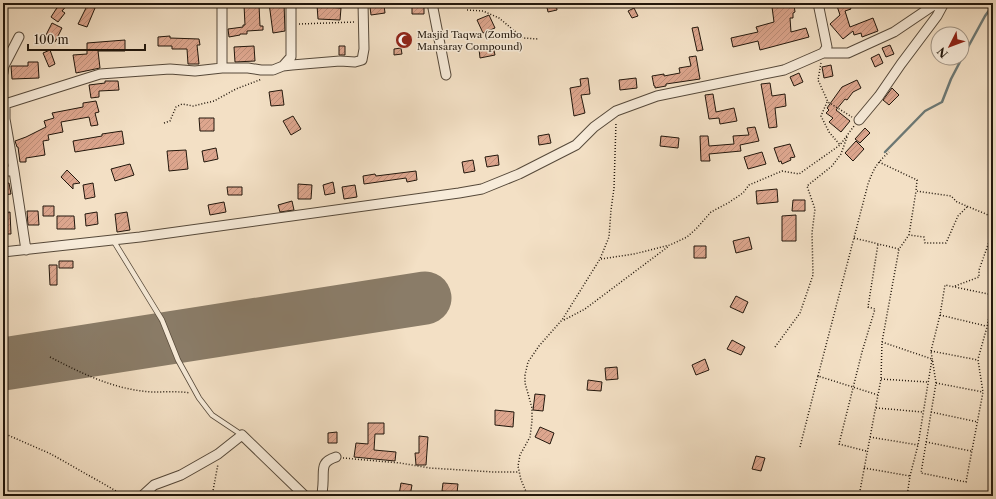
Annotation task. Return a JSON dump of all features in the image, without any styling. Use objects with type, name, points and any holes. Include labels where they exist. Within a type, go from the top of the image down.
[{"type":"street","points":[[222,3],[222,68]]},
{"type":"street","points":[[283,66],[291,57],[291,3]]},
{"type":"street","points":[[26,250],[5,119],[4,102],[100,74],[170,70],[196,71],[222,68],[273,70],[283,66],[324,62],[355,62],[362,60],[364,49],[363,3]]},
{"type":"street","points":[[432,3],[446,75]]},
{"type":"street","points":[[818,3],[826,47],[823,53]]},
{"type":"street","points":[[3,252],[113,240],[459,194],[482,189],[519,174],[576,145],[594,127],[616,111],[657,96],[784,70],[823,53],[848,54],[894,32],[937,3]]},
{"type":"street","points":[[859,120],[879,96],[937,16],[944,3]]},
{"type":"street","points":[[3,73],[4,66],[19,37]]},
{"type":"street","points":[[3,171],[14,171]]},
{"type":"street","points":[[142,496],[154,485],[181,475],[218,454],[242,435],[305,496]]},
{"type":"street","points":[[322,496],[323,468],[325,463],[336,457]]},
{"type":"lane","points":[[113,240],[162,320],[178,360],[199,398],[212,415],[242,435]]},
{"type":"path","points":[[584,3],[587,7]]},
{"type":"path","points":[[740,7],[762,3]]},
{"type":"path","points":[[467,10],[483,11],[499,18],[524,38],[539,39]]},
{"type":"path","points":[[292,24],[363,22]]},
{"type":"path","points":[[600,259],[634,254],[670,245],[687,237],[711,212],[728,203],[743,192],[749,185],[782,171],[799,174],[840,145],[859,120],[828,102],[818,80],[823,53]]},
{"type":"path","points":[[164,123],[170,121],[176,107],[182,104],[193,106],[214,101],[236,89],[259,80],[273,70]]},
{"type":"path","points":[[828,102],[821,116],[829,132],[840,145]]},
{"type":"path","points":[[528,496],[518,472],[520,455],[530,437],[532,421],[532,408],[525,383],[525,375],[528,362],[539,346],[562,320],[600,259],[609,237],[614,188],[616,111]]},
{"type":"path","points":[[775,348],[800,313],[813,275],[812,233],[815,209],[807,186],[832,166],[841,154],[847,135]]},
{"type":"path","points":[[800,447],[868,184],[874,168],[889,152]]},
{"type":"path","points":[[859,496],[881,379],[882,342],[899,249],[909,235],[917,180],[878,162]]},
{"type":"path","points":[[916,191],[951,196],[957,202],[993,217]]},
{"type":"path","points":[[909,235],[924,237],[925,243],[946,243],[958,216],[967,207]]},
{"type":"path","points":[[953,287],[979,277],[979,270],[993,231]]},
{"type":"path","points":[[854,238],[899,249]]},
{"type":"path","points":[[867,452],[839,444],[875,309],[868,307],[878,244]]},
{"type":"path","points":[[562,320],[585,309],[670,245]]},
{"type":"path","points":[[945,285],[993,295],[978,360],[983,392],[966,482],[921,473],[936,382],[931,351],[940,315],[945,285]]},
{"type":"path","points":[[940,315],[987,326]]},
{"type":"path","points":[[882,342],[932,359]]},
{"type":"path","points":[[931,351],[978,360]]},
{"type":"path","points":[[50,357],[100,381],[121,387],[152,392],[189,393],[199,398]]},
{"type":"path","points":[[907,496],[910,476],[918,445],[932,359]]},
{"type":"path","points":[[818,376],[878,395]]},
{"type":"path","points":[[881,379],[928,382]]},
{"type":"path","points":[[936,382],[983,392]]},
{"type":"path","points":[[876,408],[924,412]]},
{"type":"path","points":[[931,412],[978,422]]},
{"type":"path","points":[[3,433],[51,454],[125,496]]},
{"type":"path","points":[[870,437],[918,445]]},
{"type":"path","points":[[926,442],[972,451]]},
{"type":"path","points":[[212,496],[217,470],[218,454]]},
{"type":"path","points":[[336,457],[444,469],[518,472]]},
{"type":"path","points":[[864,468],[910,476]]},
{"type":"building","points":[[60,3],[69,3],[62,11],[65,13],[58,22],[51,17]]},
{"type":"building","points":[[269,3],[284,3],[285,31],[273,33]]},
{"type":"building","points":[[546,3],[556,3],[557,10],[548,12]]},
{"type":"building","points":[[836,3],[848,3],[851,9],[845,11],[850,27],[873,18],[878,31],[862,37],[861,33],[854,35],[853,31],[843,39],[830,24],[840,15]]},
{"type":"building","points":[[88,4],[95,8],[87,27],[78,24]]},
{"type":"building","points":[[244,5],[259,5],[260,26],[263,26],[263,30],[247,31],[247,34],[229,37],[228,29],[243,27],[243,25],[245,25]]},
{"type":"building","points":[[317,5],[341,8],[340,20],[318,19]]},
{"type":"building","points":[[384,5],[385,13],[371,15],[370,7]]},
{"type":"building","points":[[794,5],[795,12],[793,13],[793,18],[790,18],[791,32],[806,28],[809,37],[760,50],[758,41],[733,47],[731,38],[758,32],[756,27],[774,22],[772,7]]},
{"type":"building","points":[[412,6],[424,6],[424,14],[412,14]]},
{"type":"building","points":[[634,8],[638,16],[632,18],[628,11]]},
{"type":"building","points":[[489,15],[495,28],[483,33],[477,20]]},
{"type":"building","points":[[52,23],[62,28],[55,42],[45,37]]},
{"type":"building","points":[[698,27],[703,50],[697,51],[692,28]]},
{"type":"building","name":"Masjid Taqwa (Zombo Mansaray Compound)","points":[[408,34],[409,45],[399,46],[398,35]]},
{"type":"building","points":[[170,36],[170,38],[199,39],[200,45],[197,45],[199,64],[188,64],[187,49],[172,49],[172,46],[158,46],[158,37]]},
{"type":"building","points":[[125,40],[125,51],[98,51],[100,68],[76,73],[73,55],[87,54],[87,43]]},
{"type":"building","points":[[890,45],[894,54],[886,57],[882,48]]},
{"type":"building","points":[[254,46],[255,61],[235,62],[234,47]]},
{"type":"building","points":[[339,46],[345,46],[345,55],[339,55]]},
{"type":"building","points":[[493,46],[495,55],[480,58],[479,49]]},
{"type":"building","points":[[401,48],[402,54],[394,55],[394,49]]},
{"type":"building","points":[[50,50],[55,64],[49,67],[43,53]]},
{"type":"building","points":[[879,54],[883,63],[875,67],[871,58]]},
{"type":"building","points":[[696,56],[700,79],[666,84],[666,86],[655,88],[652,76],[664,74],[664,76],[680,73],[679,68],[691,66],[689,57]]},
{"type":"building","points":[[28,62],[38,62],[39,78],[12,79],[11,66],[28,66]]},
{"type":"building","points":[[831,65],[833,76],[824,78],[822,67]]},
{"type":"building","points":[[799,73],[803,82],[794,86],[790,77]]},
{"type":"building","points":[[588,78],[590,94],[581,95],[585,113],[574,116],[570,88],[581,86],[580,79]]},
{"type":"building","points":[[636,78],[637,88],[620,90],[619,80]]},
{"type":"building","points":[[857,80],[861,88],[853,92],[847,100],[845,99],[836,110],[850,121],[841,132],[829,122],[833,118],[826,113],[829,110],[827,108],[842,87]]},
{"type":"building","points":[[105,81],[118,81],[119,90],[99,91],[99,97],[91,98],[89,85],[105,83]]},
{"type":"building","points":[[770,83],[772,96],[785,94],[786,106],[775,108],[777,127],[769,128],[761,84]]},
{"type":"building","points":[[892,88],[899,95],[889,105],[883,100]]},
{"type":"building","points":[[282,90],[284,105],[271,106],[269,92]]},
{"type":"building","points":[[713,94],[716,112],[734,108],[737,121],[720,124],[719,118],[709,119],[705,95]]},
{"type":"building","points":[[96,101],[99,112],[95,113],[98,125],[91,126],[89,117],[61,122],[63,132],[48,135],[49,140],[43,141],[45,155],[26,158],[26,162],[20,162],[18,147],[15,141],[46,127],[44,121],[54,118],[52,113],[83,107],[83,103]]},
{"type":"building","points":[[293,116],[301,129],[291,135],[283,121]]},
{"type":"building","points":[[199,118],[214,118],[214,131],[200,131]]},
{"type":"building","points":[[755,127],[759,141],[740,145],[741,151],[709,154],[710,161],[701,161],[700,136],[708,136],[709,146],[734,144],[733,136],[749,135],[747,128]]},
{"type":"building","points":[[865,128],[870,133],[860,143],[855,139]]},
{"type":"building","points":[[122,131],[124,144],[75,152],[73,141]]},
{"type":"building","points":[[549,134],[551,143],[539,145],[538,136]]},
{"type":"building","points":[[661,136],[679,138],[678,148],[660,146]]},
{"type":"building","points":[[856,141],[864,149],[853,161],[845,153]]},
{"type":"building","points":[[790,144],[795,157],[790,158],[791,160],[782,164],[781,161],[779,162],[774,148]]},
{"type":"building","points":[[216,148],[218,159],[204,162],[202,151]]},
{"type":"building","points":[[186,150],[188,169],[169,171],[167,151]]},
{"type":"building","points":[[762,152],[766,164],[748,169],[744,157]]},
{"type":"building","points":[[498,155],[499,165],[487,167],[485,157]]},
{"type":"building","points":[[473,160],[475,171],[464,173],[462,162]]},
{"type":"building","points":[[130,164],[134,175],[115,181],[111,169]]},
{"type":"building","points":[[67,170],[80,183],[73,184],[73,189],[61,177]]},
{"type":"building","points":[[416,171],[417,180],[407,182],[406,178],[364,184],[363,176],[375,174],[376,176]]},
{"type":"building","points":[[333,182],[335,193],[325,195],[323,185]]},
{"type":"building","points":[[9,183],[11,194],[3,195],[3,184]]},
{"type":"building","points":[[93,183],[95,197],[85,199],[83,185]]},
{"type":"building","points":[[298,184],[312,185],[311,199],[298,199]]},
{"type":"building","points":[[355,185],[357,197],[344,199],[342,187]]},
{"type":"building","points":[[227,187],[242,187],[242,195],[228,195]]},
{"type":"building","points":[[777,189],[778,202],[757,204],[756,191]]},
{"type":"building","points":[[793,200],[805,200],[805,211],[792,211]]},
{"type":"building","points":[[292,201],[294,210],[280,212],[278,205]]},
{"type":"building","points":[[224,202],[226,212],[210,215],[208,205]]},
{"type":"building","points":[[43,206],[54,206],[54,216],[43,216]]},
{"type":"building","points":[[27,211],[38,211],[39,225],[28,225]]},
{"type":"building","points":[[10,212],[11,234],[3,234],[3,213]]},
{"type":"building","points":[[97,212],[98,224],[86,226],[85,214]]},
{"type":"building","points":[[127,212],[130,230],[117,232],[115,214]]},
{"type":"building","points":[[796,215],[796,241],[782,241],[782,216]]},
{"type":"building","points":[[57,216],[74,216],[75,229],[57,229]]},
{"type":"building","points":[[749,237],[752,249],[736,253],[733,241]]},
{"type":"building","points":[[694,246],[706,246],[706,258],[694,258]]},
{"type":"building","points":[[59,261],[73,261],[73,268],[59,268]]},
{"type":"building","points":[[49,265],[57,265],[57,285],[50,285]]},
{"type":"building","points":[[736,296],[748,302],[743,313],[730,307]]},
{"type":"building","points":[[732,340],[745,347],[741,355],[727,349]]},
{"type":"building","points":[[705,359],[709,370],[696,375],[692,365]]},
{"type":"building","points":[[617,367],[618,379],[606,380],[605,368]]},
{"type":"building","points":[[588,380],[602,382],[601,391],[587,390]]},
{"type":"building","points":[[535,394],[545,395],[543,411],[533,410]]},
{"type":"building","points":[[495,410],[514,412],[513,427],[495,425]]},
{"type":"building","points":[[368,423],[384,423],[384,434],[375,434],[374,450],[396,452],[395,461],[354,457],[356,443],[368,444]]},
{"type":"building","points":[[540,427],[554,433],[550,444],[535,437]]},
{"type":"building","points":[[337,432],[337,443],[328,443],[328,433]]},
{"type":"building","points":[[419,436],[428,437],[426,465],[416,465],[415,453],[419,453]]},
{"type":"building","points":[[756,456],[765,458],[761,471],[752,469]]},
{"type":"building","points":[[401,483],[412,485],[410,496],[399,495]]},
{"type":"building","points":[[443,483],[458,484],[457,493],[442,491]]},
{"type":"waterway","points":[[970,43],[985,16],[993,5]]},
{"type":"waterway","points":[[885,152],[925,111],[942,102],[958,66]]},
{"type":"runway","points":[[3,364],[425,298]]},
{"type":"place","name":"Masjid Taqwa (Zombo Mansaray Compound)","points":[[404,40]]}]
